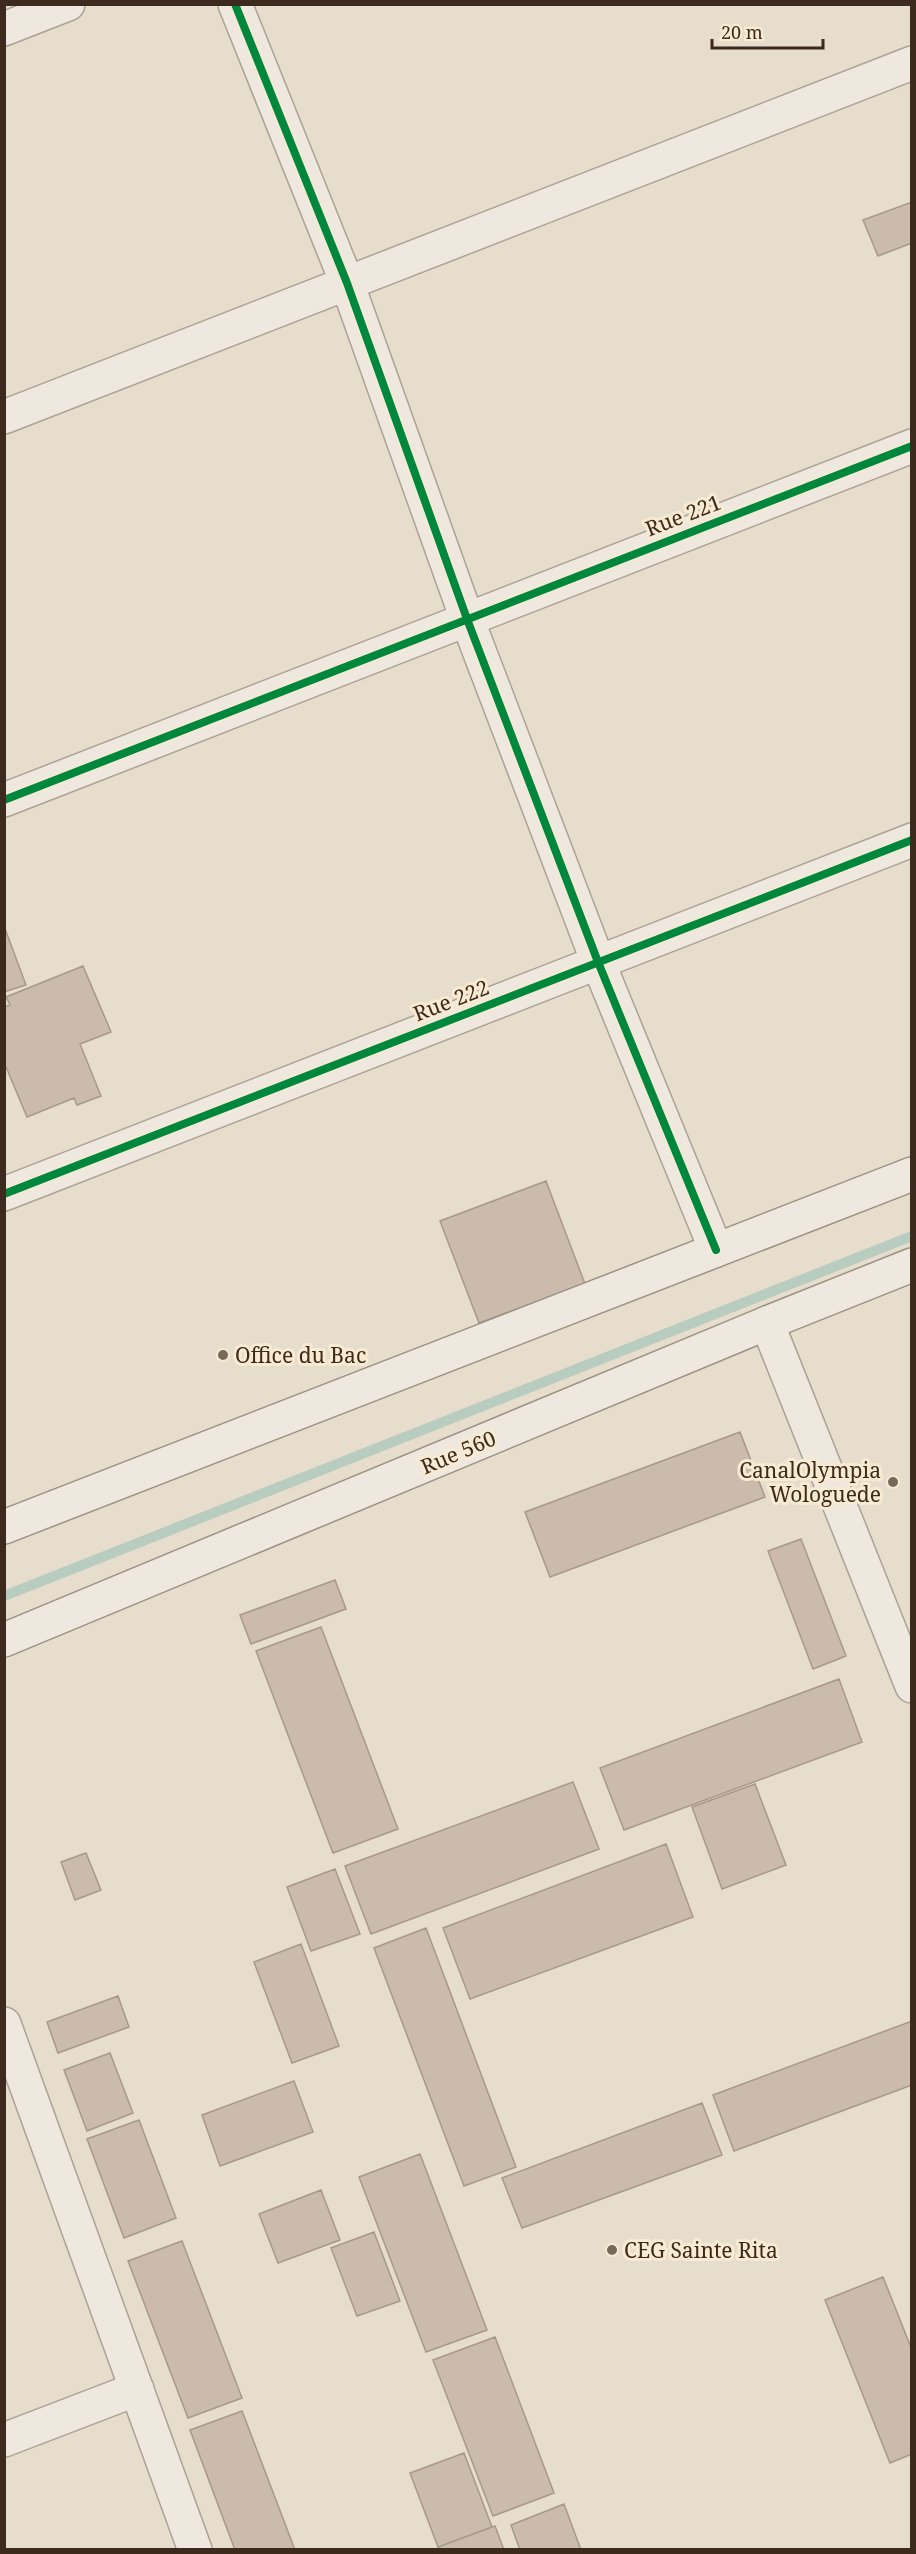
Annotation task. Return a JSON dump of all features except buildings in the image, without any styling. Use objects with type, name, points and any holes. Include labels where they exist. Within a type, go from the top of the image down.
[{"type":"street","points":[[4,29],[68,4]]},
{"type":"street","points":[[235,4],[347,284],[467,619],[598,962],[716,1250]]},
{"type":"street","points":[[4,417],[912,63]]},
{"type":"street","name":"Rue 221","points":[[4,800],[912,446]]},
{"type":"street","name":"Rue 222","points":[[4,1194],[912,840]]},
{"type":"street","points":[[4,1527],[912,1174]]},
{"type":"street","name":"Rue 560","points":[[4,1640],[912,1265]]},
{"type":"street","points":[[767,1323],[912,1686]]},
{"type":"street","points":[[8,2044],[195,2550]]},
{"type":"street","points":[[4,2440],[136,2389]]},
{"type":"waterway","points":[[4,1596],[912,1236]]},
{"type":"cycle path","points":[[235,4],[347,283],[467,619],[598,962],[716,1250]]},
{"type":"cycle path","points":[[4,800],[912,446]]},
{"type":"cycle path","points":[[4,1194],[912,840]]},
{"type":"place","name":"Office du Bac","points":[[223,1355]]},
{"type":"place","name":"CanalOlympia Wologuede","points":[[893,1482]]},
{"type":"place","name":"CEG Sainte Rita","points":[[612,2250]]}]
